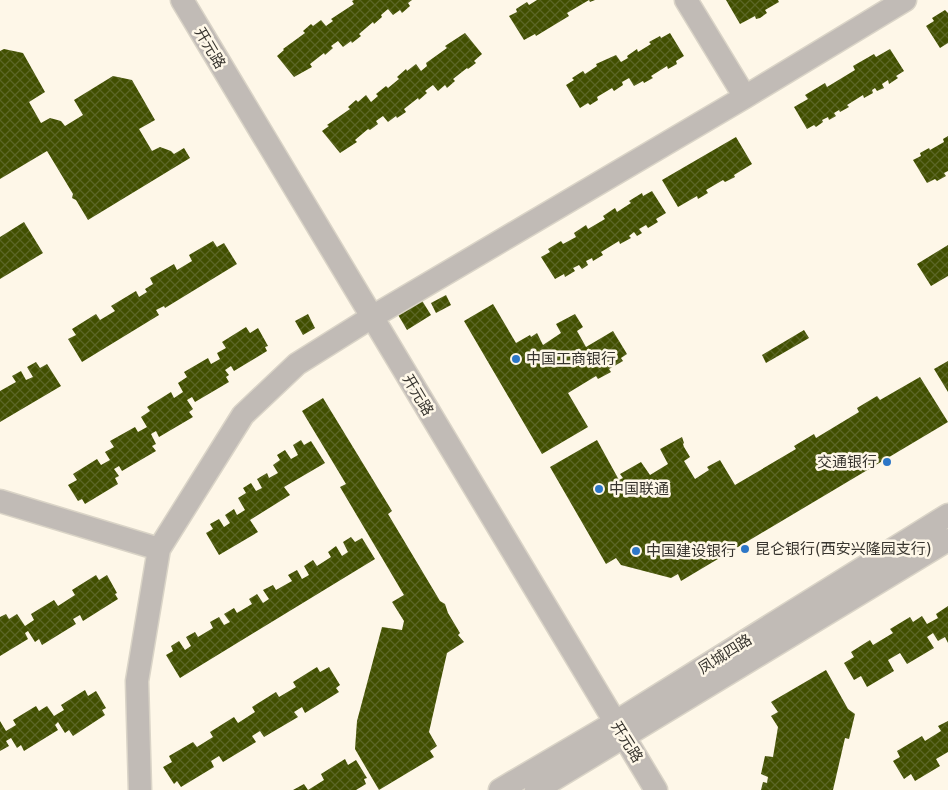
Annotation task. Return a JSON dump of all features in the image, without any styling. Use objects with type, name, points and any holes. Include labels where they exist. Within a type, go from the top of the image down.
[{"type":"street","name":"开元路","points":[[182,0],[656,790]]},
{"type":"street","points":[[686,0],[745,97]]},
{"type":"street","points":[[140,790],[137,681],[159,549],[243,415],[297,364],[372,317],[745,97],[904,0]]},
{"type":"street","points":[[0,501],[159,549]]},
{"type":"street","name":"凤城四路","points":[[536,790],[620,730],[948,515]]},
{"type":"street","name":"凤城四路","points":[[500,790],[620,730],[948,540]]},
{"type":"building","points":[[412,0],[408,3],[410,6],[402,13],[400,10],[393,15],[388,9],[374,24],[373,22],[359,34],[361,36],[352,43],[351,41],[343,47],[338,41],[331,46],[333,48],[325,55],[324,53],[310,64],[312,67],[294,77],[277,56],[283,49],[305,33],[303,31],[311,24],[313,26],[321,20],[326,26],[333,21],[331,19],[354,4],[352,1]]},
{"type":"building","points":[[537,0],[589,0],[567,13],[569,16],[536,36],[535,34],[524,40],[509,16],[517,12],[516,9],[527,2],[529,5]]},
{"type":"building","points":[[726,0],[778,0],[779,2],[765,10],[767,13],[760,18],[756,19],[755,16],[740,24]]},
{"type":"building","points":[[945,10],[948,13],[948,43],[940,48],[926,26],[934,21],[932,18]]},
{"type":"building","points":[[465,33],[482,54],[474,61],[476,63],[453,79],[455,81],[447,88],[445,85],[438,91],[433,85],[425,91],[427,93],[419,100],[418,98],[404,109],[406,112],[388,122],[383,116],[376,121],[378,124],[370,130],[368,129],[355,140],[357,142],[340,153],[322,131],[329,126],[327,125],[350,109],[348,107],[356,100],[358,102],[366,95],[371,102],[378,96],[376,94],[386,86],[388,88],[399,79],[397,77],[406,69],[407,71],[416,64],[421,71],[427,66],[426,63],[447,48],[445,46]]},
{"type":"building","points":[[670,33],[684,56],[676,61],[677,64],[668,69],[667,66],[651,76],[653,78],[634,86],[629,78],[622,82],[623,85],[614,91],[612,88],[597,97],[598,100],[590,105],[588,103],[580,108],[566,85],[574,80],[572,78],[583,71],[585,74],[597,66],[596,64],[616,55],[621,62],[637,49],[638,52],[651,44],[649,42]]},
{"type":"building","points":[[4,49],[23,53],[45,92],[29,102],[41,123],[50,118],[61,121],[65,126],[83,115],[74,100],[113,76],[132,80],[155,120],[139,129],[152,151],[160,147],[174,154],[184,148],[190,158],[88,220],[76,200],[72,198],[73,194],[47,151],[0,179],[0,51]]},
{"type":"building","points":[[890,49],[904,71],[896,76],[898,78],[889,84],[888,80],[882,84],[884,88],[877,91],[875,88],[872,90],[873,93],[864,98],[863,95],[847,105],[849,107],[834,113],[836,116],[829,120],[828,117],[822,120],[823,122],[816,127],[814,125],[807,129],[794,107],[808,99],[805,95],[825,83],[827,87],[855,70],[853,66],[874,54],[876,57]]},
{"type":"building","points":[[948,136],[948,171],[944,173],[946,176],[937,181],[935,179],[927,183],[913,160],[921,156],[920,153],[944,142],[943,139]]},
{"type":"building","points":[[736,137],[752,164],[734,175],[735,177],[725,182],[723,180],[706,190],[708,193],[698,199],[697,196],[678,207],[662,180]]},
{"type":"building","points":[[652,191],[666,213],[656,219],[658,222],[648,228],[646,225],[639,229],[642,233],[637,236],[634,232],[629,236],[631,238],[620,244],[619,241],[601,252],[603,255],[593,261],[592,258],[586,261],[588,265],[582,269],[579,265],[573,268],[575,271],[565,277],[564,274],[555,279],[541,257],[550,252],[548,249],[561,241],[563,244],[576,237],[574,233],[586,225],[588,229],[605,219],[603,216],[615,208],[617,212],[642,193],[643,196]]},
{"type":"building","points":[[24,222],[43,253],[0,279],[0,237]]},
{"type":"building","points":[[213,241],[217,247],[224,243],[237,264],[165,308],[164,306],[156,310],[159,315],[82,362],[68,339],[76,335],[72,329],[96,314],[100,320],[115,311],[111,306],[136,291],[139,297],[147,292],[145,289],[153,284],[150,278],[174,264],[177,270],[192,261],[189,255]]},
{"type":"building","points":[[948,245],[948,276],[931,286],[917,264]]},
{"type":"building","points":[[446,295],[451,305],[436,313],[431,303]]},
{"type":"building","points":[[421,299],[431,315],[407,330],[397,313]]},
{"type":"building","points":[[493,304],[516,343],[537,333],[543,345],[561,333],[556,324],[575,314],[583,327],[577,331],[586,347],[613,331],[627,354],[621,358],[623,361],[609,369],[611,372],[598,379],[596,376],[568,393],[588,427],[542,454],[464,321]]},
{"type":"building","points":[[308,314],[315,328],[303,335],[295,321]]},
{"type":"building","points":[[246,327],[250,333],[258,328],[268,346],[265,347],[267,351],[234,371],[231,366],[225,370],[229,375],[226,377],[229,382],[195,402],[192,397],[187,400],[193,409],[189,412],[193,417],[159,437],[156,431],[151,434],[156,444],[152,446],[156,451],[122,471],[119,466],[114,469],[119,476],[115,478],[118,484],[85,504],[82,499],[78,501],[68,485],[77,480],[73,474],[97,459],[101,465],[110,460],[105,452],[114,447],[110,441],[135,427],[138,432],[147,427],[141,417],[150,411],[147,407],[171,392],[174,398],[183,392],[178,383],[187,377],[184,372],[208,358],[211,364],[220,359],[217,353],[226,348],[222,342]]},
{"type":"building","points":[[804,330],[809,338],[766,363],[762,355]]},
{"type":"building","points":[[948,361],[948,392],[934,369]]},
{"type":"building","points":[[36,362],[40,368],[47,364],[61,386],[0,422],[0,391],[16,382],[12,376],[21,371],[26,380],[33,377],[27,367]]},
{"type":"building","points":[[920,377],[948,422],[681,581],[678,574],[671,578],[621,565],[616,558],[606,564],[550,467],[597,440],[619,480],[623,478],[620,474],[641,462],[650,475],[668,464],[660,449],[682,437],[684,447],[690,457],[684,461],[695,479],[709,470],[707,467],[720,460],[735,485],[796,449],[794,446],[814,434],[816,438],[859,412],[857,408],[877,396],[880,400]]},
{"type":"building","points":[[323,398],[392,511],[388,514],[440,601],[445,604],[460,633],[458,635],[464,642],[447,653],[429,732],[437,746],[430,751],[434,757],[379,790],[355,749],[357,721],[382,627],[402,630],[404,621],[392,602],[404,595],[340,487],[346,484],[302,411]]},
{"type":"building","points":[[301,440],[304,445],[311,441],[325,463],[284,487],[290,495],[250,520],[258,532],[219,555],[206,533],[213,529],[210,524],[219,519],[224,527],[230,523],[225,515],[234,509],[237,515],[245,510],[238,498],[246,493],[243,488],[251,483],[256,491],[262,488],[257,479],[267,473],[269,478],[278,473],[273,465],[280,460],[277,455],[285,450],[291,459],[298,455],[293,445]]},
{"type":"building","points":[[351,537],[355,542],[362,538],[375,559],[180,678],[166,655],[173,651],[171,646],[179,641],[185,650],[191,646],[186,637],[195,632],[198,637],[213,628],[210,622],[219,617],[224,625],[230,622],[224,614],[234,608],[237,613],[252,604],[249,599],[257,594],[263,603],[269,599],[263,590],[273,585],[276,590],[292,581],[288,575],[297,570],[302,579],[309,575],[304,566],[313,560],[317,566],[331,557],[328,552],[336,546],[342,556],[348,552],[343,542]]},
{"type":"building","points":[[96,575],[99,580],[107,575],[117,593],[115,594],[118,599],[83,621],[80,615],[73,619],[76,624],[42,645],[39,639],[35,642],[28,631],[25,633],[28,639],[0,656],[0,617],[6,614],[9,619],[17,614],[25,626],[34,620],[31,614],[54,600],[58,606],[75,595],[72,590]]},
{"type":"building","points":[[948,606],[948,643],[945,637],[938,641],[933,633],[927,637],[934,648],[907,664],[900,653],[888,660],[894,671],[867,687],[861,676],[854,680],[844,663],[854,657],[851,652],[870,640],[873,645],[893,633],[890,629],[910,617],[913,622],[922,616],[927,624],[938,618],[936,614]]},
{"type":"building","points":[[317,667],[320,672],[329,667],[340,685],[336,688],[339,692],[305,713],[302,707],[294,712],[298,717],[264,737],[260,731],[252,736],[256,742],[223,762],[219,756],[211,761],[214,767],[181,787],[177,781],[174,784],[163,767],[172,762],[169,756],[193,742],[197,747],[213,737],[210,732],[234,717],[238,723],[255,712],[252,707],[276,692],[279,697],[296,687],[293,682]]},
{"type":"building","points":[[826,670],[848,709],[855,714],[849,739],[845,738],[833,790],[761,790],[763,782],[767,783],[768,777],[761,774],[765,756],[773,757],[778,727],[771,716],[778,712],[771,702]]},
{"type":"building","points":[[85,690],[88,696],[96,691],[106,708],[102,710],[105,715],[73,736],[69,730],[65,733],[58,722],[55,725],[58,730],[24,751],[21,745],[17,748],[11,738],[6,741],[9,746],[0,751],[0,721],[6,731],[16,725],[13,720],[36,706],[39,711],[47,706],[54,716],[64,710],[61,705]]},
{"type":"building","points":[[948,721],[948,752],[936,759],[940,766],[915,781],[911,774],[904,779],[893,761],[900,757],[897,751],[922,736],[925,741],[941,731],[938,726]]},
{"type":"building","points":[[345,759],[348,765],[356,760],[367,778],[364,779],[366,784],[356,790],[308,790],[324,780],[321,774]]},
{"type":"building","points":[[304,784],[308,790],[293,790]]},
{"type":"place","name":"中国工商银行","points":[[516,359]]},
{"type":"place","name":"交通银行","points":[[887,462]]},
{"type":"place","name":"中国联通","points":[[599,489]]},
{"type":"place","name":"昆仑银行(西安兴隆园支行)","points":[[745,549]]},
{"type":"place","name":"中国建设银行","points":[[636,551]]}]
